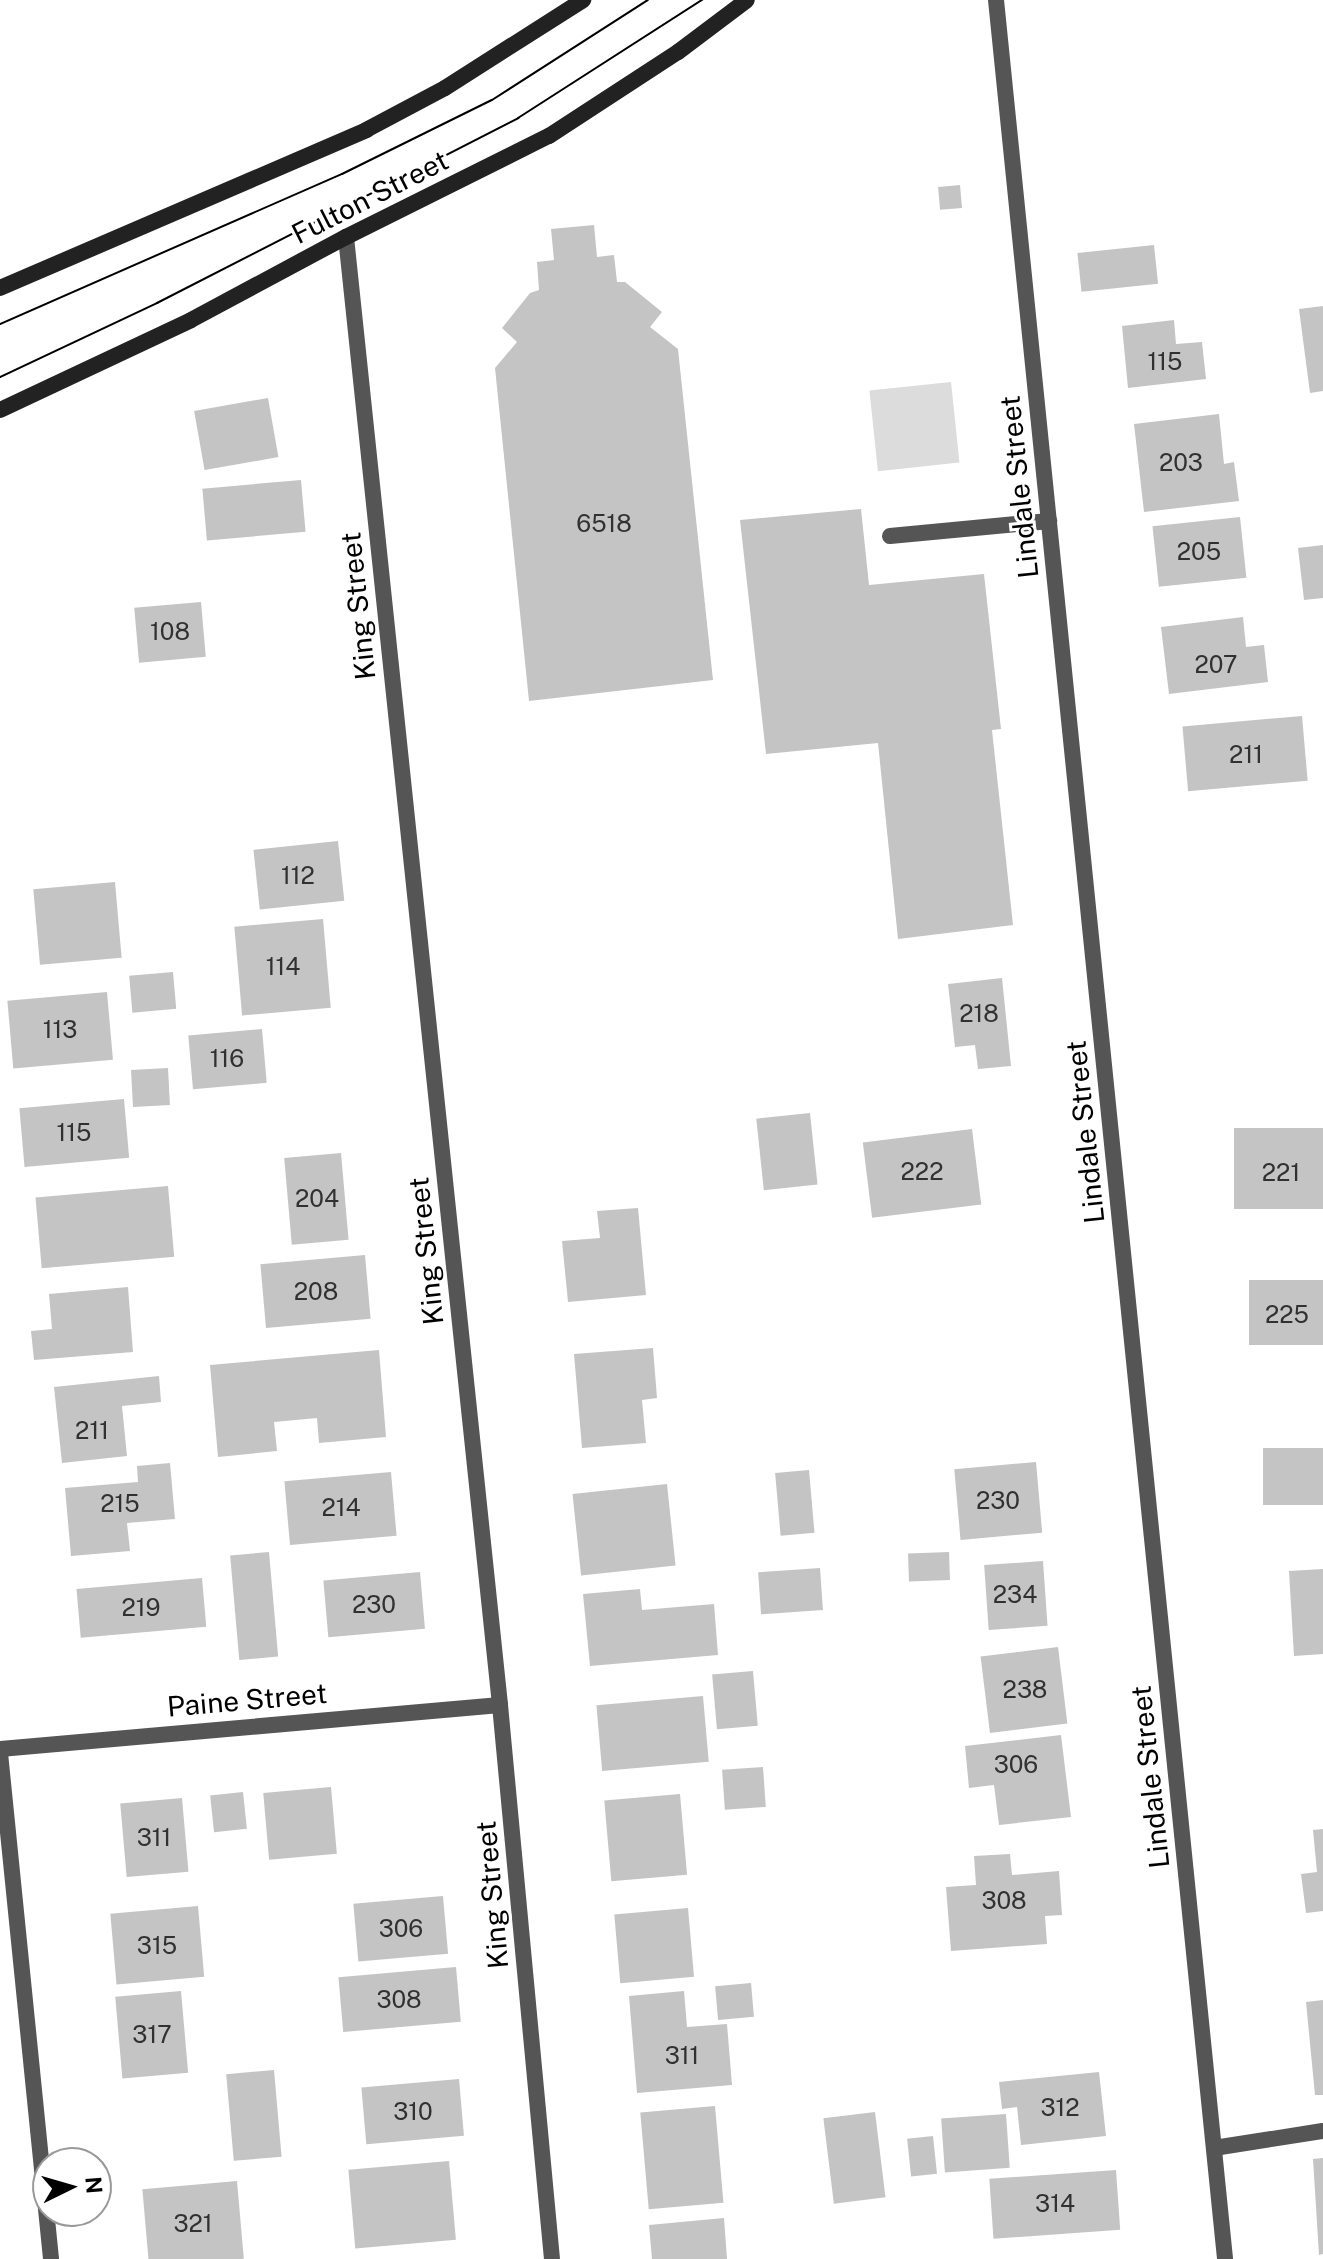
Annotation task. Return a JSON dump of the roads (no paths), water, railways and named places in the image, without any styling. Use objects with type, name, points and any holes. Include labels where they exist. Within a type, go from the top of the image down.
[{"type":"main road","points":[[0,288],[366,130],[445,88],[583,0]]},
{"type":"main road","name":"Fulton Street","points":[[0,410],[191,320],[346,237],[549,136],[678,52],[747,0]]},
{"type":"street","name":"Lindale Street","points":[[996,0],[1225,2259]]},
{"type":"street","name":"King Street","points":[[346,237],[500,1705],[552,2259]]},
{"type":"street","points":[[890,536],[1049,521]]},
{"type":"street","name":"Paine Street","points":[[0,1751],[500,1705]]},
{"type":"street","points":[[0,1751],[51,2259]]},
{"type":"street","points":[[1214,2148],[1323,2131]]},
{"type":"tram line","points":[[0,324],[342,174],[492,100],[648,0]]},
{"type":"tram line","points":[[0,377],[157,303],[518,118],[702,0]]}]
